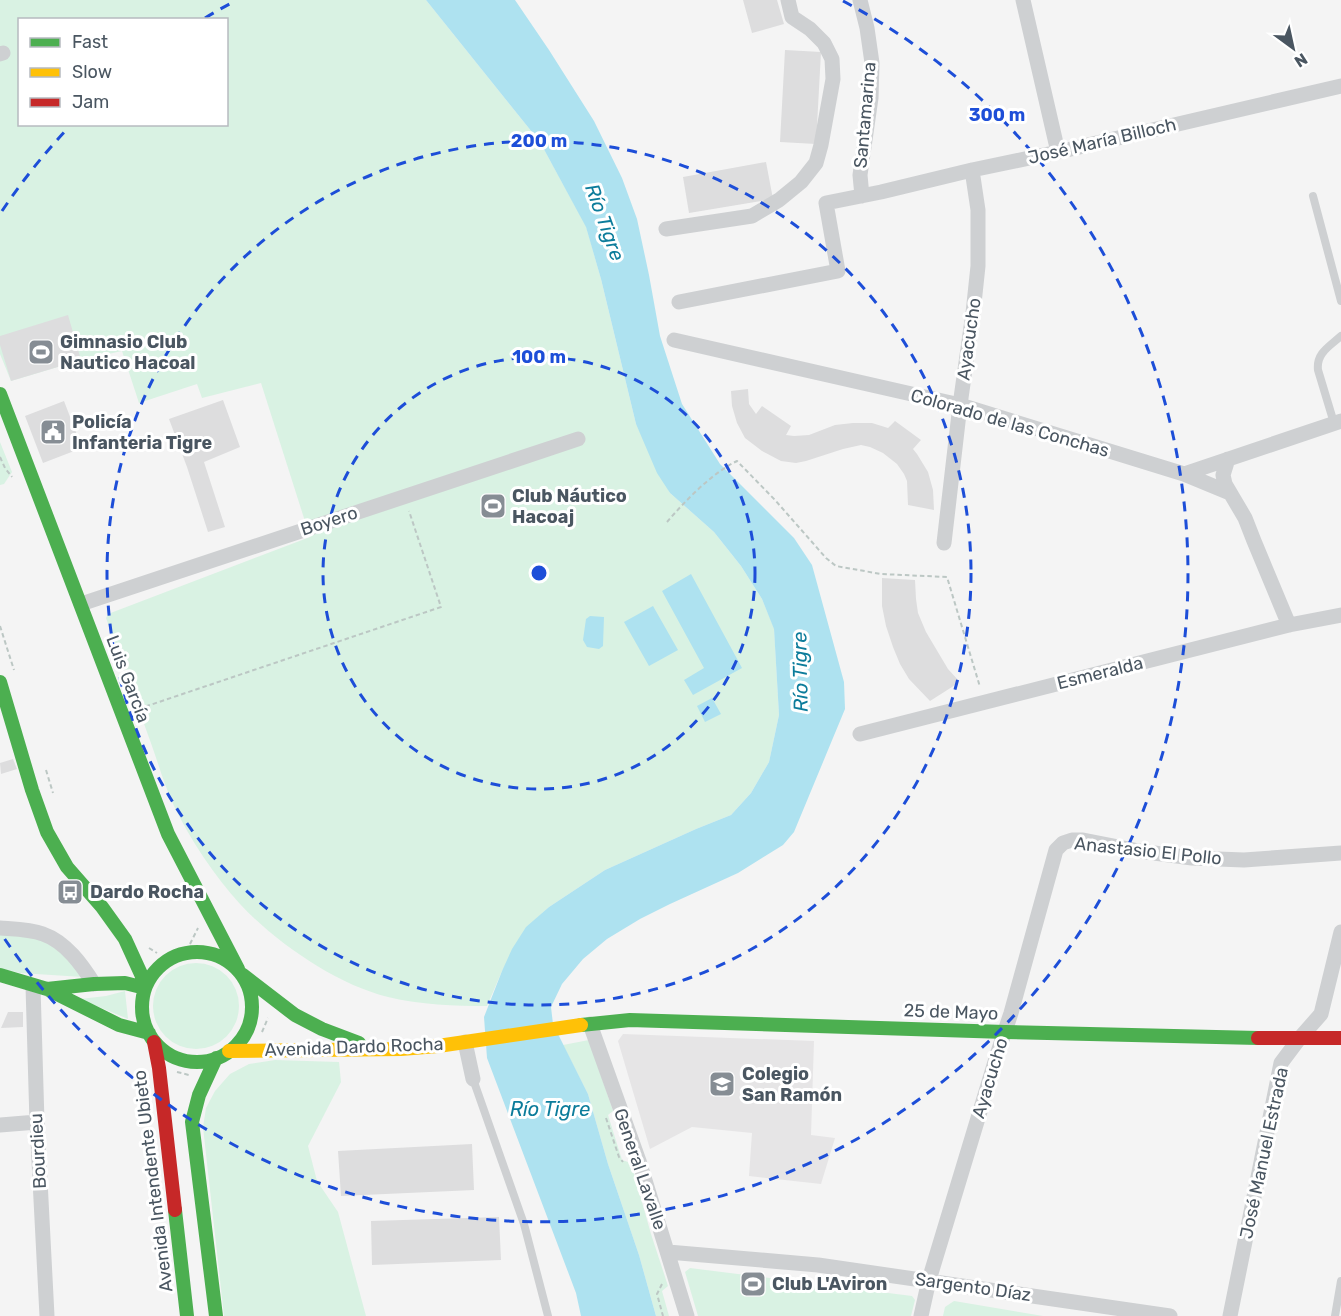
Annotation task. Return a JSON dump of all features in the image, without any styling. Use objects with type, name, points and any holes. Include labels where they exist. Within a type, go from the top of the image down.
[{"type":"main road","name":"Luis García","points":[[0,394],[168,834],[241,972],[288,1010],[317,1027],[374,1048]]},
{"type":"main road","points":[[0,682],[47,832],[67,867],[102,907],[124,939],[145,987]]},
{"type":"main road","points":[[0,975],[40,988],[151,1038],[170,1054],[181,1059],[205,1061],[229,1051],[243,1035],[250,1017],[250,997],[241,972],[225,960],[201,952],[188,953],[165,963],[155,972],[145,987],[142,1006],[144,1020],[151,1038]]},
{"type":"main road","points":[[40,988],[125,983],[145,987]]},
{"type":"main road","name":"25 de Mayo","points":[[561,1028],[630,1020],[1005,1032],[1341,1038]]},
{"type":"main road","name":"Avenida Dardo Rocha","points":[[229,1051],[410,1048],[561,1028]]},
{"type":"main road","name":"Avenida Intendente Ubieto","points":[[151,1038],[159,1068],[187,1316]]},
{"type":"main road","points":[[216,1058],[199,1095],[192,1122],[216,1316]]},
{"type":"street","points":[[666,229],[752,216],[779,200],[801,182],[816,163],[833,79],[832,59],[824,43],[810,29],[792,17],[788,0]]},
{"type":"street","name":"Santamarina","points":[[860,0],[872,63],[871,98],[860,175],[862,196]]},
{"type":"street","points":[[1023,0],[1058,152]]},
{"type":"street","name":"José María Billoch","points":[[679,302],[838,271],[826,203],[1341,86]]},
{"type":"street","name":"Ayacucho","points":[[944,543],[978,266],[978,210],[972,170]]},
{"type":"street","name":"Colorado de las Conchas","points":[[674,340],[960,405],[1184,474],[1230,494]]},
{"type":"street","points":[[1184,474],[1338,422]]},
{"type":"street","name":"Boyero","points":[[81,604],[578,439]]},
{"type":"street","points":[[1228,459],[1223,475],[1225,484],[1245,518],[1289,625]]},
{"type":"street","name":"Esmeralda","points":[[860,734],[1289,625],[1341,615]]},
{"type":"street","name":"Anastasio El Pollo","points":[[1063,843],[1083,840],[1139,851],[1203,859],[1244,860],[1341,853]]},
{"type":"street","name":"Ayacucho","points":[[921,1316],[929,1281],[1005,1032],[1052,860],[1056,850],[1063,843]]},
{"type":"street","points":[[0,928],[31,930],[46,934],[70,953],[94,984]]},
{"type":"street","name":"José Manuel Estrada","points":[[1230,1316],[1281,1063],[1320,1014],[1341,932]]},
{"type":"street","name":"Bourdieu","points":[[40,988],[37,1122],[47,1316]]},
{"type":"street","name":"General Lavalle","points":[[590,1024],[639,1161],[687,1316]]},
{"type":"street","points":[[472,1041],[473,1079]]},
{"type":"street","points":[[0,1125],[37,1122]]},
{"type":"street","name":"Sargento Díaz","points":[[668,1252],[818,1265],[1170,1316]]},
{"type":"lane","points":[[1312,196],[1341,301]]},
{"type":"lane","points":[[1338,422],[1317,362],[1322,353],[1341,336]]},
{"type":"lane","points":[[473,1079],[524,1224],[548,1316]]},
{"type":"lane","points":[[1335,1316],[1341,1281]]},
{"type":"path","points":[[667,522],[681,505],[724,467],[736,461],[836,566],[881,574],[947,577],[985,702]]},
{"type":"path","points":[[125,720],[144,707],[441,607],[405,496]]},
{"type":"path","points":[[0,626],[14,669]]},
{"type":"path","points":[[46,769],[56,802]]},
{"type":"path","points":[[190,944],[198,931],[199,923]]},
{"type":"path","points":[[147,946],[157,953]]},
{"type":"path","points":[[262,1033],[268,1015]]},
{"type":"path","points":[[175,1071],[194,1076]]},
{"type":"shaded area","name":"Colegio San Ramón","points":[[623,1034],[814,1041],[811,1135],[835,1138],[821,1184],[749,1176],[752,1133],[692,1127],[650,1149],[618,1041]]},
{"type":"green space","name":"Club Náutico Hacoaj","points":[[0,0],[426,0],[540,142],[586,226],[636,424],[670,493],[714,532],[741,566],[762,599],[774,628],[779,715],[769,762],[751,793],[731,815],[605,870],[549,907],[527,927],[502,971],[487,1006],[400,1000],[348,983],[289,947],[254,918],[221,881],[195,845],[168,791],[106,618],[108,614],[310,537],[261,383],[202,398],[197,384],[139,403],[122,351],[81,360],[11,381],[0,354]]},
{"type":"green space","points":[[0,442],[12,472],[4,484],[0,485]]},
{"type":"green space","points":[[0,934],[39,937],[58,946],[83,977],[20,973],[0,968]]},
{"type":"green space","points":[[188,963],[204,963],[227,975],[236,989],[239,1006],[236,1023],[227,1037],[204,1049],[188,1049],[172,1042],[160,1030],[153,1014],[153,998],[160,982],[172,970]]},
{"type":"green space","points":[[125,991],[128,1019],[80,999],[106,996]]},
{"type":"green space","points":[[589,1040],[613,1111],[608,1115],[622,1160],[631,1163],[668,1286],[662,1291],[669,1316],[656,1316],[588,1094],[563,1045]]},
{"type":"green space","points":[[275,1060],[339,1062],[341,1082],[308,1146],[317,1181],[338,1212],[366,1316],[224,1316],[203,1127],[206,1108],[215,1091],[230,1074],[249,1064]]},
{"type":"green space","name":"Club L'Aviron","points":[[690,1268],[912,1296],[915,1300],[911,1316],[698,1316],[685,1272]]},
{"type":"green space","points":[[954,1301],[1043,1316],[943,1316],[945,1307]]},
{"type":"water","name":"Río Tigre","points":[[426,0],[515,0],[594,121],[622,178],[637,219],[660,336],[682,404],[720,464],[794,538],[812,565],[844,682],[845,709],[794,832],[783,845],[738,873],[640,919],[607,939],[583,959],[562,984],[551,1007],[553,1024],[588,1094],[656,1316],[581,1316],[576,1293],[487,1058],[484,1017],[512,949],[526,927],[549,907],[605,870],[731,815],[751,793],[769,762],[779,715],[774,629],[762,599],[741,566],[714,532],[670,493],[657,473],[636,424],[586,227],[540,142]]},
{"type":"water","points":[[691,574],[742,668],[693,695],[684,680],[704,668],[662,591]]},
{"type":"water","points":[[653,606],[678,650],[649,666],[624,622]]},
{"type":"water","points":[[590,616],[604,617],[603,646],[599,649],[587,647],[583,640],[586,619]]},
{"type":"water","points":[[712,698],[721,714],[705,722],[697,706]]},
{"type":"building","points":[[743,0],[777,0],[784,24],[752,33]]},
{"type":"building","points":[[785,50],[821,52],[816,144],[780,142]]},
{"type":"building","points":[[766,162],[773,199],[689,213],[683,177]]},
{"type":"building","name":"Gimnasio Club Nautico Hacoal","points":[[68,315],[81,360],[11,381],[0,345],[0,336]]},
{"type":"building","points":[[748,389],[749,404],[756,414],[762,406],[791,426],[786,435],[809,435],[835,425],[853,423],[872,423],[888,428],[895,421],[921,440],[913,449],[928,472],[933,490],[934,510],[908,505],[907,481],[904,474],[897,464],[883,453],[870,447],[861,445],[796,463],[781,461],[762,451],[745,438],[732,406],[731,391]]},
{"type":"building","points":[[223,400],[240,447],[204,462],[225,527],[208,532],[169,419]]},
{"type":"building","name":"Policía Infanteria Tigre","points":[[64,401],[82,448],[43,463],[25,416]]},
{"type":"building","points":[[882,578],[915,580],[918,613],[926,632],[948,669],[959,681],[930,701],[909,679],[893,647],[882,606]]},
{"type":"building","points":[[13,759],[17,769],[1,774],[0,763]]},
{"type":"building","points":[[8,1012],[23,1012],[23,1027],[1,1028]]},
{"type":"building","points":[[472,1144],[474,1190],[341,1196],[338,1151]]},
{"type":"building","points":[[499,1217],[501,1260],[372,1265],[371,1221]]},
{"type":"traffic: fast","points":[[0,394],[168,834],[238,969]]},
{"type":"traffic: fast","points":[[0,682],[47,832],[67,867],[102,907],[125,939],[146,985]]},
{"type":"traffic: fast","points":[[197,952],[218,957],[236,968],[247,986],[252,1007],[247,1028],[236,1046],[218,1057],[197,1062],[176,1057],[158,1046],[147,1028],[142,1007],[147,986],[158,968],[176,957],[197,952]]},
{"type":"traffic: fast","points":[[0,975],[47,989],[119,1025],[149,1033]]},
{"type":"traffic: fast","points":[[243,975],[295,1015],[322,1029],[359,1043]]},
{"type":"traffic: fast","points":[[47,989],[125,983],[145,988]]},
{"type":"traffic: fast","points":[[581,1025],[630,1020],[1258,1038]]},
{"type":"traffic: fast","points":[[216,1058],[199,1095],[192,1122],[216,1316]]},
{"type":"traffic: fast","points":[[175,1210],[187,1316]]},
{"type":"traffic: slow","points":[[229,1051],[401,1049],[438,1046],[581,1025]]},
{"type":"traffic: jam","points":[[1258,1038],[1341,1038]]},
{"type":"traffic: jam","points":[[154,1042],[175,1210]]},
{"type":"place","name":"Gimnasio Club Nautico Hacoal","points":[[41,352]]},
{"type":"place","name":"Policía Infanteria Tigre","points":[[53,432]]},
{"type":"place","name":"Club Náutico Hacoaj","points":[[493,506]]},
{"type":"place","name":"Dardo Rocha","points":[[70,892]]},
{"type":"place","name":"Colegio San Ramón","points":[[722,1084]]},
{"type":"place","name":"Club L'Aviron","points":[[753,1284]]}]
